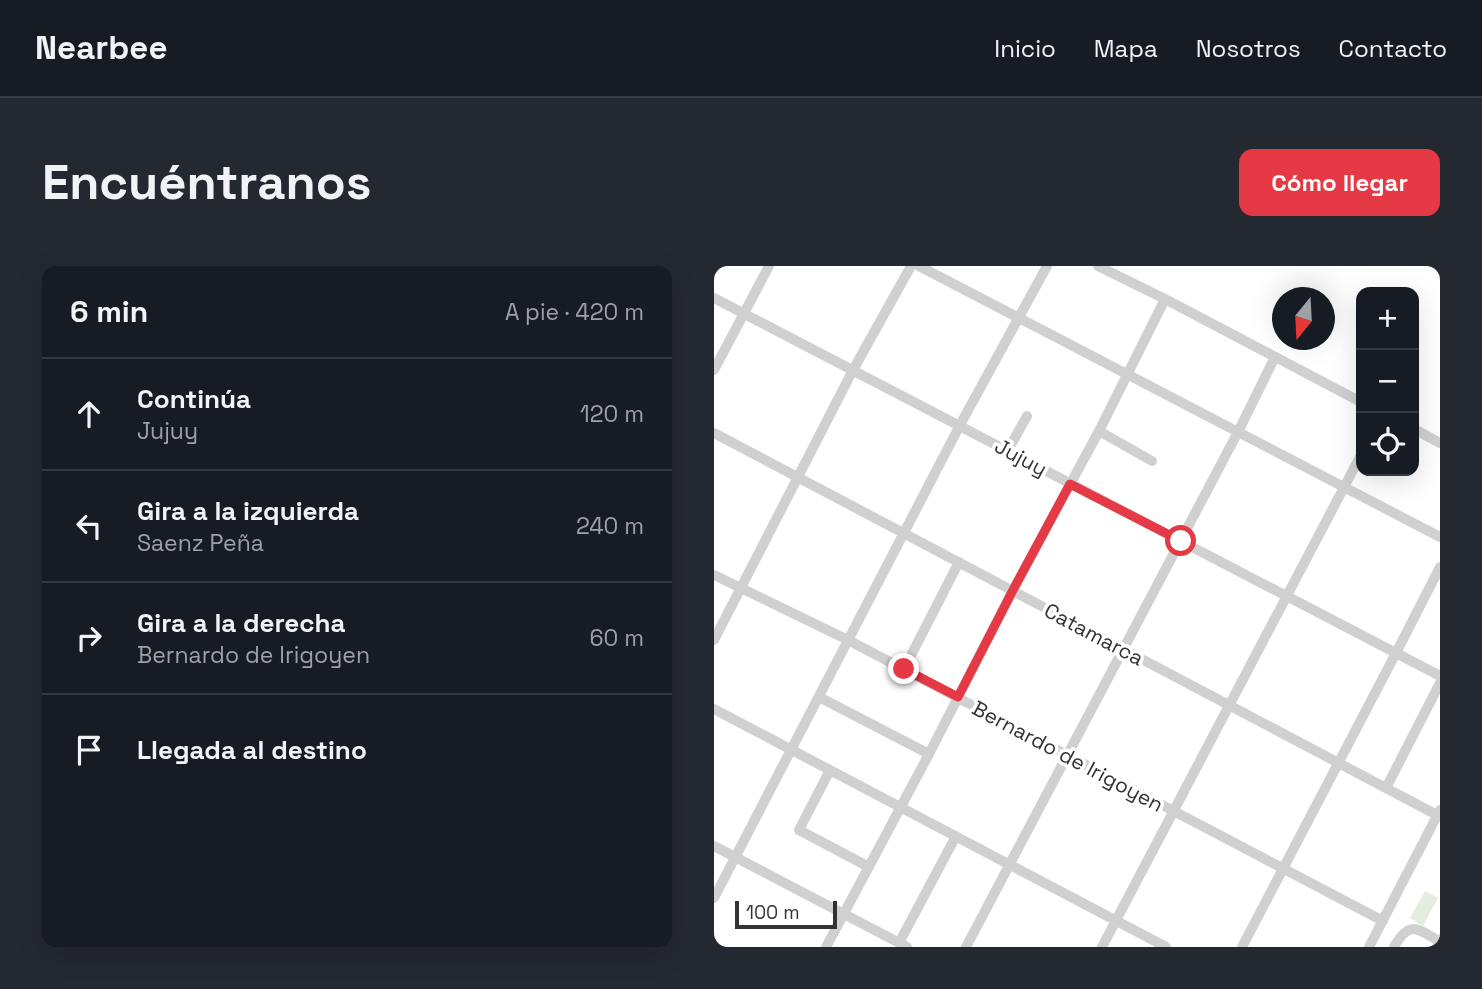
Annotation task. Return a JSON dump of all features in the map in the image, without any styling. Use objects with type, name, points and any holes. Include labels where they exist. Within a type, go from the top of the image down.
[{"type":"street","points":[[714,370],[769,266]]},
{"type":"street","points":[[714,640],[853,370],[911,266]]},
{"type":"street","points":[[919,266],[1440,537]]},
{"type":"street","points":[[714,898],[960,425],[1047,266]]},
{"type":"street","points":[[1098,266],[1356,399]]},
{"type":"street","name":"Jujuy","points":[[714,298],[1440,676]]},
{"type":"street","points":[[826,947],[1099,431],[1165,299]]},
{"type":"street","points":[[966,947],[1275,357]]},
{"type":"street","points":[[1008,450],[1027,416]]},
{"type":"street","points":[[1099,431],[1152,461]]},
{"type":"street","points":[[1419,432],[1440,443]]},
{"type":"street","name":"Catamarca","points":[[714,433],[1338,763],[1438,812]]},
{"type":"street","points":[[1102,947],[1356,465]]},
{"type":"street","points":[[904,669],[959,562]]},
{"type":"street","points":[[1242,947],[1440,567]]},
{"type":"street","name":"Bernardo de Irigoyen","points":[[714,575],[848,640],[1383,921]]},
{"type":"street","points":[[1386,788],[1440,683]]},
{"type":"street","points":[[819,698],[929,754]]},
{"type":"street","points":[[714,709],[1166,947]]},
{"type":"street","points":[[830,770],[799,830],[869,867]]},
{"type":"street","points":[[1370,947],[1438,812]]},
{"type":"street","points":[[714,846],[903,945],[956,836]]},
{"type":"street","points":[[1394,947],[1402,933],[1409,930],[1420,930],[1440,942]]},
{"type":"shaded area","points":[[1425,891],[1438,898],[1423,926],[1410,918]]},
{"type":"route","points":[[904,669],[958,697],[1070,484],[1181,541]]}]
